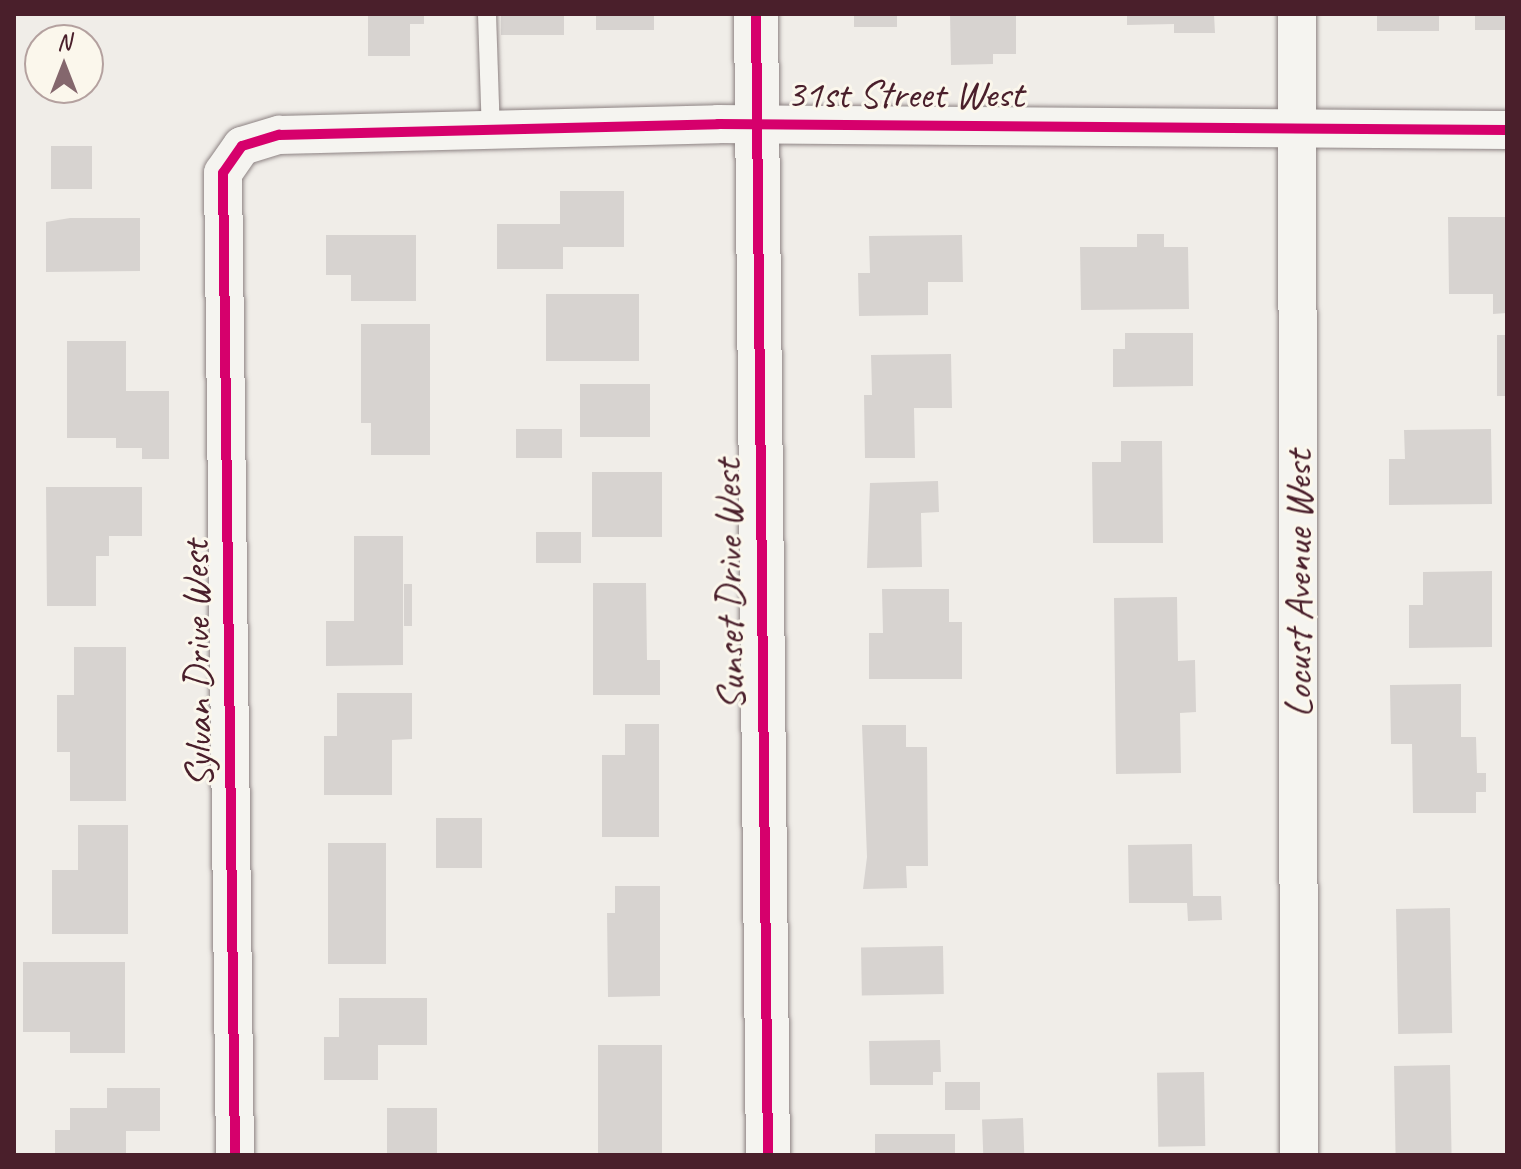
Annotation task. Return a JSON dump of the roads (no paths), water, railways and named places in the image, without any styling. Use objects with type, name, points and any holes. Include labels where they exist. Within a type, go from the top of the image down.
[{"type":"street","name":"Sunset Drive West","points":[[756,14],[768,1155]]},
{"type":"street","name":"Locust Avenue West","points":[[1297,14],[1299,1155]]},
{"type":"street","name":"31st Street West","points":[[223,173],[242,146],[279,135],[756,126],[1297,126],[1507,130]]},
{"type":"street","name":"Sylvan Drive West","points":[[223,173],[235,1155]]},
{"type":"lane","points":[[487,14],[491,132]]}]
